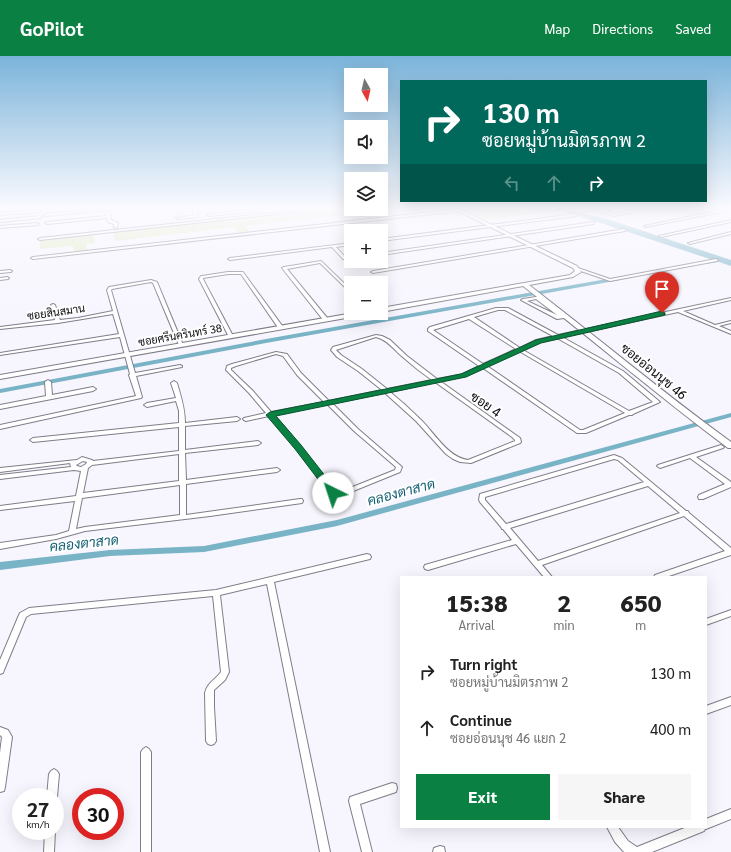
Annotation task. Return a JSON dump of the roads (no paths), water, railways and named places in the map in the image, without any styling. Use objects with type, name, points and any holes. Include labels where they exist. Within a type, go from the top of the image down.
[{"type":"street","points":[[33,258],[144,245]]},
{"type":"street","points":[[230,258],[341,245]]},
{"type":"street","points":[[388,253],[444,245]]},
{"type":"street","points":[[372,272],[535,245]]},
{"type":"street","points":[[333,246],[344,258]]},
{"type":"street","points":[[530,246],[577,269],[610,280],[716,260]]},
{"type":"street","points":[[326,320],[284,269],[287,267],[322,262],[344,285]]},
{"type":"street","points":[[388,309],[571,276],[578,272],[577,269]]},
{"type":"street","points":[[0,272],[10,271]]},
{"type":"street","points":[[231,336],[201,279],[204,277],[235,272],[242,273],[280,328]]},
{"type":"street","points":[[0,279],[7,278]]},
{"type":"street","points":[[0,427],[137,398],[139,395],[126,354],[110,289],[151,281],[155,282],[181,345]]},
{"type":"street","name":"ซอยอ่อนนุช 46","points":[[524,284],[584,330],[696,421],[731,446]]},
{"type":"street","points":[[538,296],[562,317],[559,318],[523,300],[538,296]]},
{"type":"street","points":[[246,419],[386,392],[469,374],[538,341],[731,299]]},
{"type":"street","points":[[53,304],[58,322]]},
{"type":"street","points":[[504,308],[558,337],[614,368],[656,401],[655,403],[584,432],[579,432],[430,330],[432,328],[504,308]]},
{"type":"street","points":[[678,310],[731,333]]},
{"type":"street","name":"ซอยสินสมาน","points":[[0,328],[58,322],[115,312]]},
{"type":"street","name":"ซอยศรีนครินทร์ 38","points":[[0,377],[344,317]]},
{"type":"street","points":[[470,317],[519,349],[630,414]]},
{"type":"street","points":[[715,326],[731,322]]},
{"type":"street","points":[[0,354],[121,335]]},
{"type":"street","name":"ซอย 4","points":[[376,336],[383,337],[404,357],[437,381],[514,436],[518,441],[516,444],[469,462],[462,461],[441,446],[420,421],[333,350],[335,348],[376,336]]},
{"type":"street","points":[[282,354],[299,374],[329,403],[356,430],[399,467],[398,471],[341,494],[335,494],[320,478],[298,447],[251,392],[230,373],[228,370],[229,367],[267,355],[282,354]]},
{"type":"street","points":[[132,375],[180,366]]},
{"type":"street","points":[[48,382],[49,397]]},
{"type":"street","points":[[174,383],[182,411],[184,452],[183,517]]},
{"type":"street","points":[[0,407],[93,389]]},
{"type":"street","points":[[147,404],[179,399]]},
{"type":"street","points":[[33,440],[237,419]]},
{"type":"street","points":[[87,465],[258,443]]},
{"type":"street","points":[[660,466],[721,447]]},
{"type":"street","points":[[691,456],[730,485]]},
{"type":"street","points":[[547,576],[482,500],[482,496],[614,458],[620,459],[731,552]]},
{"type":"street","points":[[0,477],[74,464],[85,459],[90,461],[87,465],[72,532]]},
{"type":"street","points":[[0,470],[74,464]]},
{"type":"street","points":[[0,508],[277,470]]},
{"type":"street","points":[[504,527],[649,483]]},
{"type":"street","points":[[700,497],[730,485]]},
{"type":"street","points":[[0,546],[56,537],[85,529],[300,501]]},
{"type":"street","points":[[537,564],[686,514]]},
{"type":"street","points":[[428,567],[517,541]]},
{"type":"street","points":[[661,576],[731,552]]},
{"type":"street","points":[[0,670],[22,615],[29,611],[216,593],[367,558]]},
{"type":"street","points":[[270,580],[326,852]]},
{"type":"street","points":[[211,741],[209,693],[214,683],[223,677],[225,672],[216,593]]},
{"type":"street","points":[[707,622],[731,613]]},
{"type":"street","points":[[707,710],[731,701]]},
{"type":"street","points":[[0,731],[5,733],[7,737],[0,787]]},
{"type":"street","points":[[146,752],[146,852]]},
{"type":"street","points":[[53,788],[54,774]]},
{"type":"street","points":[[367,852],[354,801],[392,788]]},
{"type":"street","points":[[707,824],[731,814]]},
{"type":"street","points":[[613,828],[628,850],[635,852]]},
{"type":"street","points":[[639,852],[698,828]]},
{"type":"street","points":[[49,852],[50,840]]},
{"type":"waterway","points":[[677,245],[731,263]]},
{"type":"waterway","points":[[706,263],[721,260]]},
{"type":"waterway","points":[[0,391],[266,341],[618,279]]},
{"type":"waterway","name":"คลองตาสาด","points":[[0,566],[110,553],[204,549],[337,523],[731,415]]}]
